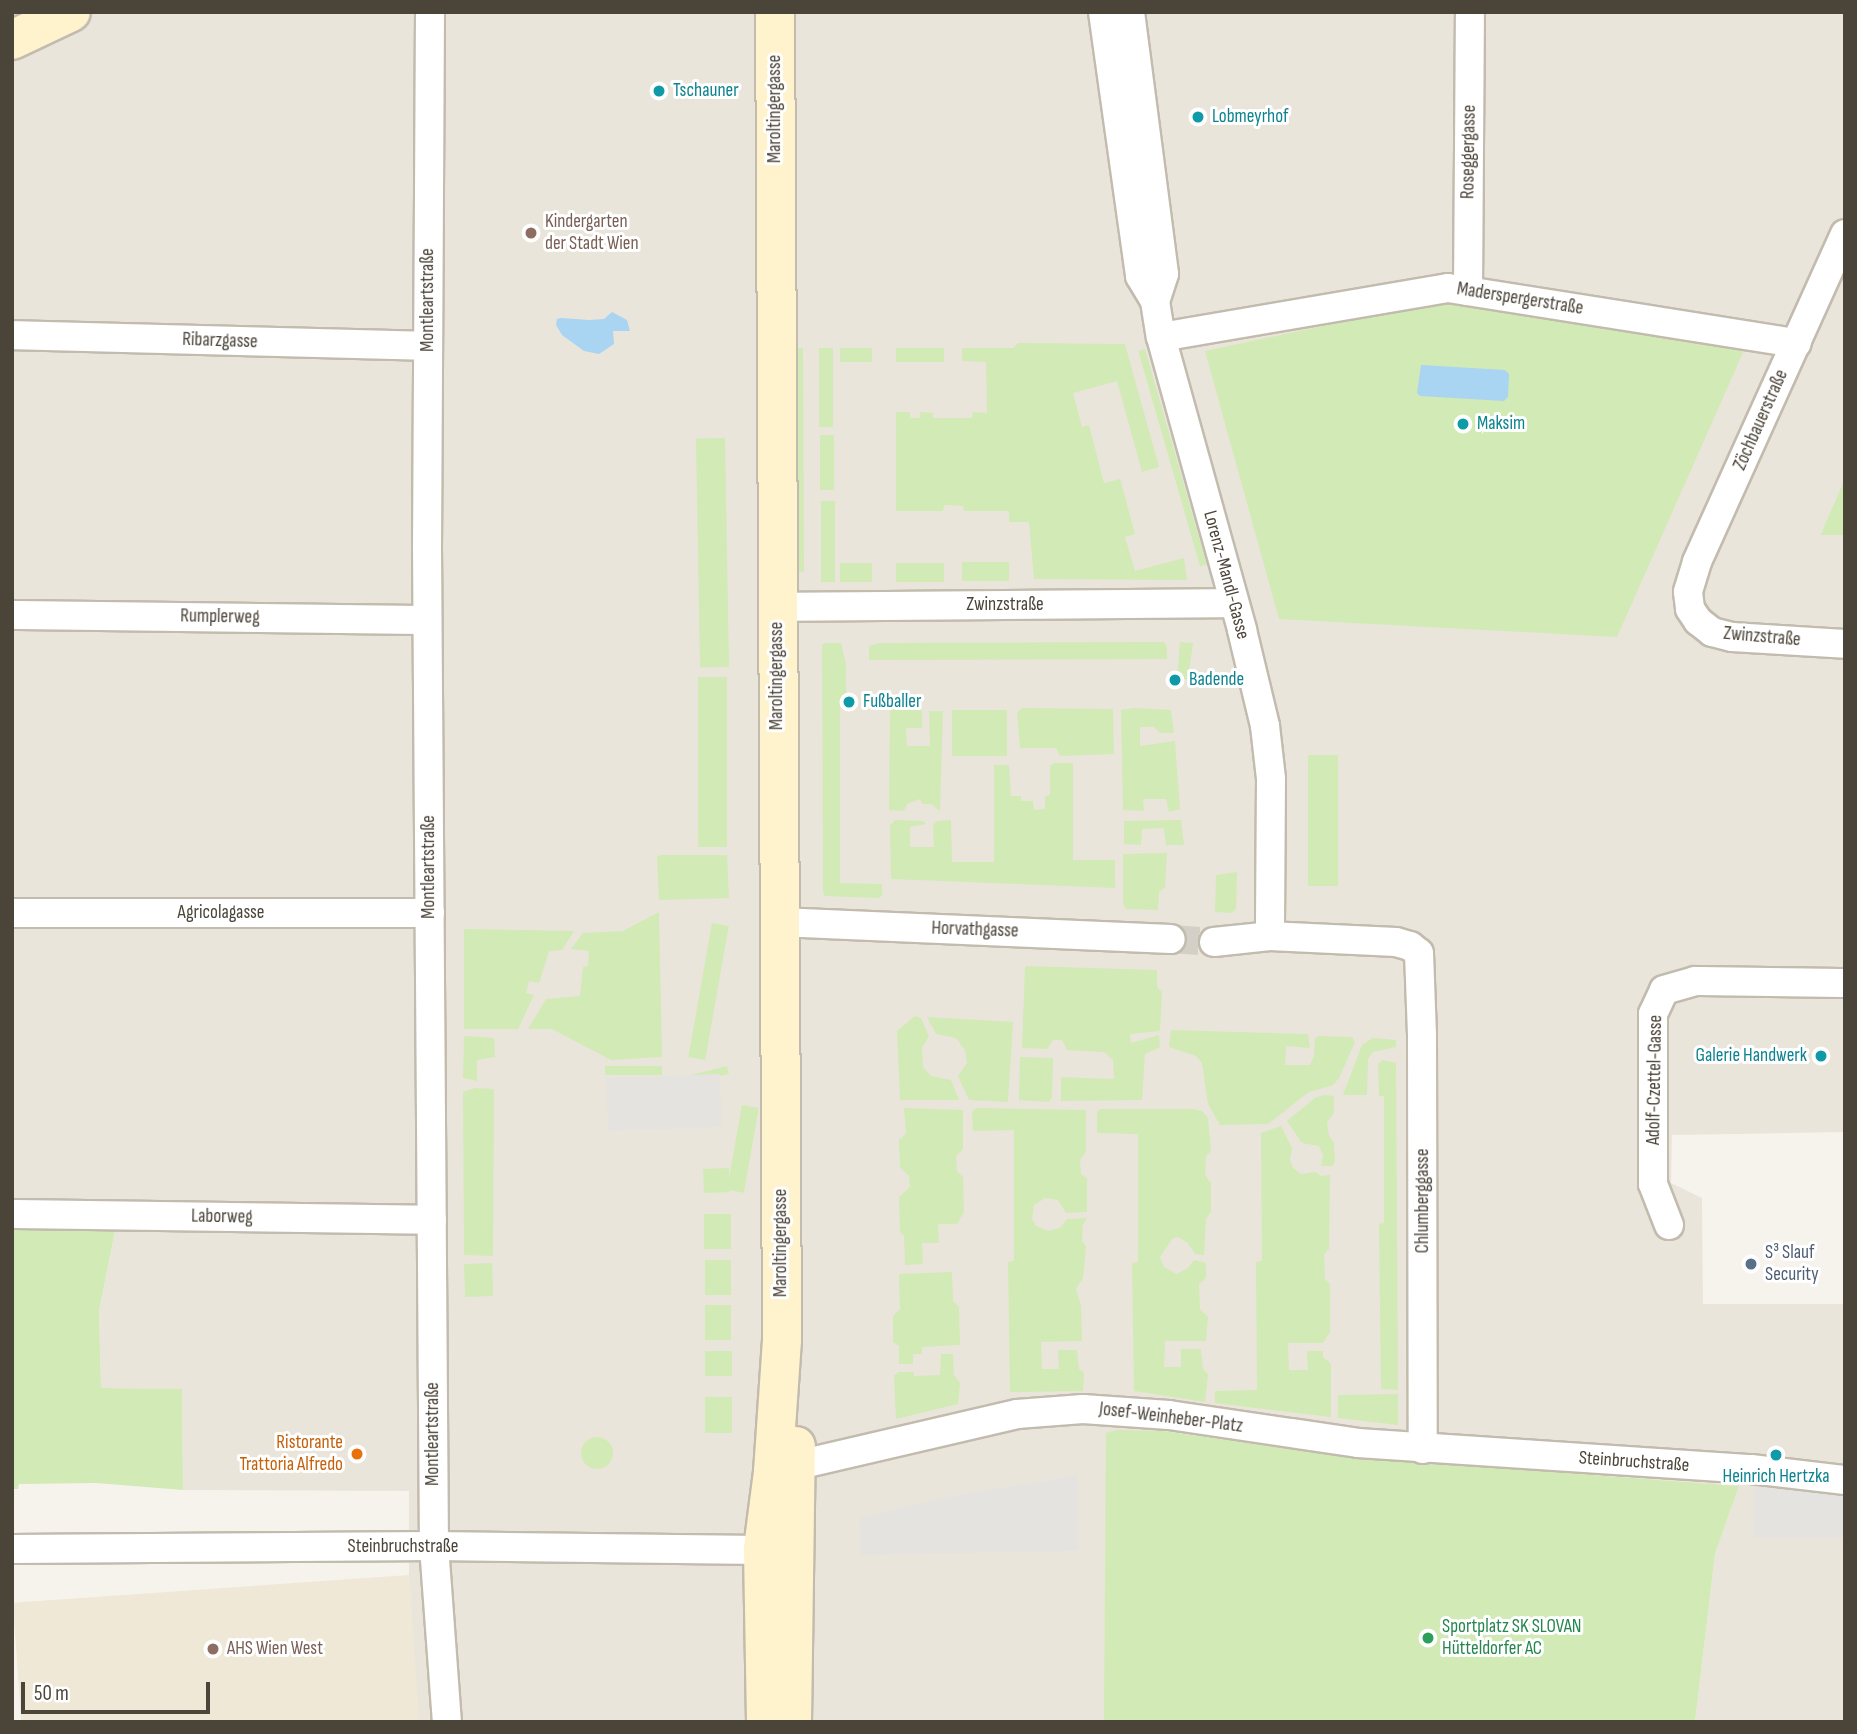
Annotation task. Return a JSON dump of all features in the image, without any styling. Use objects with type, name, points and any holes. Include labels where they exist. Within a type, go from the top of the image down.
[{"type":"main road","points":[[12,40],[71,12]]},
{"type":"main road","name":"Maroltingergasse","points":[[775,12],[782,1340],[773,1472],[792,1722]]},
{"type":"main road","name":"Maroltingergasse","points":[[766,1722],[778,1549],[798,1465],[792,1393],[782,1340]]},
{"type":"street","name":"Montleartstraße","points":[[430,12],[428,620],[434,1546],[447,1722]]},
{"type":"street","name":"Lorenz-Mandl-Gasse","points":[[1103,12],[1140,276],[1155,301],[1161,337],[1265,726],[1271,779],[1270,936]]},
{"type":"street","name":"Lorenz-Mandl-Gasse","points":[[1130,12],[1164,274],[1155,301]]},
{"type":"street","name":"Roseggergasse","points":[[1468,291],[1470,12]]},
{"type":"street","name":"Zöchbauerstraße","points":[[1690,609],[1690,577],[1845,234]]},
{"type":"street","name":"Maderspergerstraße","points":[[1161,337],[1448,288],[1797,343]]},
{"type":"street","name":"Ribarzgasse","points":[[12,335],[428,346]]},
{"type":"street","name":"Zwinzstraße","points":[[777,607],[1234,603]]},
{"type":"street","name":"Zwinzstraße","points":[[1690,609],[1698,621],[1712,632],[1732,637],[1845,644]]},
{"type":"street","name":"Rumplerweg","points":[[12,615],[428,620]]},
{"type":"street","name":"Agricolagasse","points":[[12,913],[430,913]]},
{"type":"street","name":"Horvathgasse","points":[[779,922],[1171,939]]},
{"type":"street","points":[[1213,942],[1270,936]]},
{"type":"street","name":"Chlumberggasse","points":[[1270,936],[1396,942],[1410,946],[1419,953],[1422,1035],[1423,1449]]},
{"type":"street","name":"Adolf-Czettel-Gasse","points":[[1669,1225],[1653,1184],[1653,1014],[1664,990],[1695,981],[1845,983]]},
{"type":"street","name":"Laborweg","points":[[12,1214],[432,1220]]},
{"type":"street","name":"Josef-Weinheber-Platz","points":[[798,1465],[1017,1414],[1083,1409],[1157,1414],[1358,1443],[1423,1449]]},
{"type":"street","name":"Steinbruchstraße","points":[[1423,1449],[1751,1469],[1845,1480]]},
{"type":"street","name":"Steinbruchstraße","points":[[12,1549],[434,1546],[778,1549]]},
{"type":"shaded area","points":[[12,12],[1845,12],[1845,1132],[1672,1135],[1671,1183],[1702,1198],[1703,1304],[1845,1304],[1845,1722],[1695,1722],[1715,1554],[1739,1486],[1422,1462],[1289,1449],[1165,1431],[1144,1722],[418,1722],[409,1575],[409,1491],[183,1490],[182,1389],[101,1388],[99,1311],[115,1231],[12,1229]]},
{"type":"shaded area","points":[[720,1074],[722,1127],[608,1131],[606,1078]]},
{"type":"shaded area","points":[[1078,1475],[1079,1551],[860,1555],[859,1518],[941,1498]]},
{"type":"shaded area","points":[[1754,1482],[1845,1494],[1845,1538],[1753,1538]]},
{"type":"shaded area","name":"AHS Wien West","points":[[409,1575],[419,1722],[21,1722],[13,1603]]},
{"type":"green space","points":[[1446,300],[1745,348],[1617,637],[1279,619],[1205,351]]},
{"type":"green space","points":[[1018,343],[1125,344],[1159,467],[1142,472],[1117,381],[1073,393],[1082,427],[1089,425],[1104,483],[1120,479],[1135,534],[1125,537],[1135,571],[1184,558],[1187,580],[1034,579],[1029,522],[1009,522],[1009,511],[964,511],[963,506],[944,505],[943,511],[896,511],[896,412],[910,412],[910,418],[920,418],[920,412],[933,413],[933,418],[972,418],[973,412],[987,413],[986,362],[962,361],[962,348],[1013,348]]},
{"type":"green space","points":[[796,348],[803,348],[804,572],[790,571],[790,561],[799,559]]},
{"type":"green space","points":[[819,348],[833,348],[833,427],[819,427]]},
{"type":"green space","points":[[840,348],[872,348],[872,362],[840,362]]},
{"type":"green space","points":[[896,348],[944,348],[944,362],[896,362]]},
{"type":"green space","points":[[1145,349],[1207,564],[1200,566],[1138,351]]},
{"type":"green space","points":[[820,435],[834,435],[834,490],[820,490]]},
{"type":"green space","points":[[725,438],[729,667],[700,667],[696,439]]},
{"type":"green space","points":[[1845,479],[1845,535],[1821,535],[1826,522]]},
{"type":"green space","points":[[821,501],[835,501],[835,582],[821,582]]},
{"type":"green space","points":[[962,562],[1009,562],[1009,581],[962,581]]},
{"type":"green space","points":[[840,563],[872,563],[872,582],[840,582]]},
{"type":"green space","points":[[896,563],[944,563],[944,582],[896,582]]},
{"type":"green space","points":[[1164,642],[1167,659],[869,660],[869,646],[880,643]]},
{"type":"green space","points":[[1180,642],[1193,643],[1188,679],[1177,680]]},
{"type":"green space","points":[[841,643],[846,664],[846,702],[840,703],[840,883],[882,884],[882,896],[878,898],[825,896],[823,892],[822,645]]},
{"type":"green space","points":[[698,677],[727,677],[727,847],[698,847]]},
{"type":"green space","points":[[1022,708],[1113,709],[1114,754],[1060,756],[1056,748],[1020,748],[1017,713]]},
{"type":"green space","points":[[922,710],[922,728],[906,728],[907,746],[930,746],[929,711],[943,711],[940,811],[931,804],[922,804],[920,799],[907,804],[904,811],[889,810],[890,711]]},
{"type":"green space","points":[[952,710],[1007,710],[1007,756],[952,756]]},
{"type":"green space","points":[[1121,710],[1171,710],[1174,733],[1160,733],[1154,727],[1140,727],[1140,746],[1175,741],[1180,809],[1169,812],[1166,799],[1143,799],[1144,811],[1123,810]]},
{"type":"green space","points":[[1308,755],[1338,755],[1338,886],[1308,886]]},
{"type":"green space","points":[[1054,763],[1073,763],[1073,860],[1115,860],[1115,888],[891,879],[890,826],[895,820],[923,821],[926,824],[910,827],[910,847],[934,847],[933,825],[937,821],[951,820],[952,862],[994,862],[994,765],[1009,765],[1011,796],[1021,796],[1021,801],[1033,801],[1034,810],[1045,809],[1045,796],[1050,795],[1050,766]]},
{"type":"green space","points":[[1181,820],[1184,845],[1166,845],[1164,828],[1142,829],[1141,845],[1124,844],[1124,821]]},
{"type":"green space","points":[[1167,853],[1165,887],[1159,892],[1158,910],[1126,909],[1123,903],[1123,854]]},
{"type":"green space","points":[[727,855],[729,898],[659,900],[657,857]]},
{"type":"green space","points":[[1237,872],[1236,909],[1232,913],[1215,912],[1216,875]]},
{"type":"green space","points":[[659,912],[662,1057],[611,1060],[552,1029],[528,1029],[546,999],[580,996],[583,967],[588,966],[589,951],[571,949],[583,933],[623,931]]},
{"type":"green space","points":[[712,923],[729,926],[705,1060],[688,1057]]},
{"type":"green space","points":[[464,929],[574,931],[562,950],[549,951],[539,983],[529,981],[526,993],[534,995],[518,1029],[464,1029]]},
{"type":"green space","points":[[1025,966],[1157,970],[1157,987],[1162,992],[1160,1031],[1130,1034],[1131,1043],[1159,1035],[1160,1047],[1145,1054],[1142,1100],[1061,1101],[1061,1077],[1114,1079],[1113,1060],[1104,1052],[1067,1050],[1062,1040],[1053,1040],[1047,1049],[1022,1048]]},
{"type":"green space","points":[[915,1016],[921,1018],[929,1036],[922,1048],[923,1067],[931,1076],[951,1080],[959,1100],[900,1100],[897,1031]]},
{"type":"green space","points":[[927,1017],[1013,1022],[1008,1102],[969,1100],[958,1076],[967,1063],[965,1050],[956,1038],[936,1034]]},
{"type":"green space","points":[[1171,1030],[1308,1034],[1310,1048],[1286,1046],[1285,1065],[1310,1065],[1314,1056],[1315,1038],[1319,1036],[1352,1037],[1355,1042],[1339,1078],[1333,1085],[1309,1092],[1268,1124],[1220,1125],[1208,1104],[1202,1063],[1196,1056],[1169,1047]]},
{"type":"green space","points":[[464,1036],[494,1038],[495,1057],[477,1060],[477,1081],[463,1078]]},
{"type":"green space","points":[[1373,1038],[1396,1040],[1396,1047],[1373,1052],[1368,1059],[1367,1095],[1343,1095],[1362,1045]]},
{"type":"green space","points":[[1020,1057],[1053,1058],[1052,1097],[1049,1102],[1019,1100]]},
{"type":"green space","points":[[1383,1060],[1396,1063],[1398,1390],[1381,1389],[1379,1224],[1384,1223],[1384,1096],[1379,1096],[1378,1064]]},
{"type":"green space","points":[[605,1066],[662,1066],[662,1075],[605,1075]]},
{"type":"green space","points":[[727,1066],[729,1074],[674,1088],[672,1080]]},
{"type":"green space","points":[[475,1088],[494,1089],[493,1256],[464,1255],[463,1092]]},
{"type":"green space","points":[[1334,1096],[1334,1113],[1327,1122],[1329,1136],[1334,1143],[1335,1162],[1332,1166],[1321,1166],[1323,1155],[1319,1146],[1302,1143],[1287,1121],[1316,1097]]},
{"type":"green space","points":[[742,1105],[759,1108],[744,1193],[727,1190]]},
{"type":"green space","points":[[904,1108],[963,1110],[963,1149],[956,1156],[957,1171],[963,1177],[964,1212],[957,1224],[938,1224],[939,1243],[922,1243],[923,1264],[905,1265],[904,1236],[900,1232],[899,1197],[910,1187],[909,1176],[900,1167],[899,1140],[906,1134]]},
{"type":"green space","points":[[976,1108],[1086,1110],[1086,1152],[1080,1160],[1081,1174],[1087,1178],[1087,1212],[1066,1213],[1058,1200],[1045,1198],[1034,1205],[1032,1219],[1036,1226],[1048,1231],[1060,1228],[1067,1219],[1087,1218],[1083,1225],[1082,1240],[1086,1247],[1083,1278],[1076,1289],[1081,1306],[1082,1341],[1041,1342],[1042,1369],[1059,1369],[1058,1350],[1077,1350],[1079,1369],[1084,1373],[1083,1391],[1010,1392],[1008,1262],[1014,1261],[1014,1130],[973,1131],[972,1112]]},
{"type":"green space","points":[[1100,1109],[1193,1109],[1202,1111],[1208,1118],[1211,1151],[1206,1156],[1205,1175],[1211,1183],[1211,1212],[1206,1219],[1204,1255],[1195,1254],[1188,1243],[1178,1237],[1173,1238],[1160,1257],[1164,1267],[1177,1274],[1189,1267],[1194,1260],[1206,1263],[1206,1278],[1199,1284],[1200,1309],[1208,1317],[1206,1341],[1165,1341],[1164,1367],[1181,1367],[1181,1349],[1201,1349],[1203,1369],[1208,1374],[1205,1402],[1134,1391],[1132,1263],[1138,1262],[1138,1134],[1097,1133],[1097,1112]]},
{"type":"green space","points":[[1281,1126],[1292,1148],[1290,1160],[1293,1168],[1301,1174],[1316,1172],[1321,1176],[1330,1175],[1329,1249],[1324,1254],[1325,1279],[1330,1284],[1330,1332],[1323,1343],[1288,1343],[1289,1370],[1308,1370],[1307,1351],[1323,1351],[1323,1357],[1331,1364],[1331,1417],[1215,1403],[1215,1391],[1257,1390],[1256,1262],[1262,1261],[1261,1133]]},
{"type":"green space","points":[[729,1168],[730,1192],[704,1193],[703,1169]]},
{"type":"green space","points":[[704,1214],[731,1214],[731,1249],[704,1249]]},
{"type":"green space","points":[[12,1229],[115,1231],[99,1311],[101,1388],[182,1389],[183,1490],[96,1483],[19,1484],[18,1489],[12,1489]]},
{"type":"green space","points":[[705,1260],[731,1260],[731,1295],[705,1295]]},
{"type":"green space","points":[[492,1263],[493,1296],[465,1297],[464,1264]]},
{"type":"green space","points":[[952,1272],[953,1301],[959,1307],[960,1345],[922,1347],[922,1354],[913,1354],[913,1364],[899,1364],[899,1346],[893,1342],[893,1316],[900,1309],[899,1274]]},
{"type":"green space","points":[[705,1305],[731,1305],[731,1340],[705,1340]]},
{"type":"green space","points":[[705,1351],[732,1351],[732,1376],[705,1376]]},
{"type":"green space","points":[[941,1354],[953,1354],[954,1375],[960,1383],[958,1404],[896,1419],[894,1375],[899,1372],[914,1372],[914,1376],[940,1375]]},
{"type":"green space","points":[[1398,1394],[1398,1425],[1338,1418],[1338,1395]]},
{"type":"green space","points":[[705,1397],[732,1397],[732,1433],[705,1433]]},
{"type":"green space","name":"Sportplatz SK SLOVAN Hütteldorfer AC","points":[[1117,1430],[1164,1431],[1289,1449],[1422,1462],[1739,1486],[1715,1554],[1695,1722],[1104,1722],[1106,1433]]},
{"type":"green space","points":[[597,1437],[608,1442],[613,1453],[608,1464],[597,1469],[586,1464],[581,1453],[586,1442]]},
{"type":"water","points":[[612,312],[627,320],[630,331],[613,331],[614,344],[599,354],[584,351],[562,335],[556,325],[557,319],[561,318],[604,319]]},
{"type":"water","points":[[1421,365],[1505,370],[1509,374],[1508,397],[1504,401],[1420,396],[1417,393]]},
{"type":"tunnel","points":[[1171,939],[1214,942]]},
{"type":"place","name":"Tschauner","points":[[659,91]]},
{"type":"place","name":"Lobmeyrhof","points":[[1198,117]]},
{"type":"place","name":"Kindergarten der Stadt Wien","points":[[531,233]]},
{"type":"place","name":"Maksim","points":[[1463,424]]},
{"type":"place","name":"Badende","points":[[1175,680]]},
{"type":"place","name":"Fußballer","points":[[849,702]]},
{"type":"place","name":"Galerie Handwerk","points":[[1821,1056]]},
{"type":"place","name":"S³ Slauf Security","points":[[1751,1264]]},
{"type":"place","name":"Ristorante Trattoria Alfredo","points":[[357,1454]]},
{"type":"place","name":"Heinrich Hertzka","points":[[1776,1455]]},
{"type":"place","name":"Sportplatz SK SLOVAN Hütteldorfer AC","points":[[1428,1638]]},
{"type":"place","name":"AHS Wien West","points":[[213,1649]]}]
